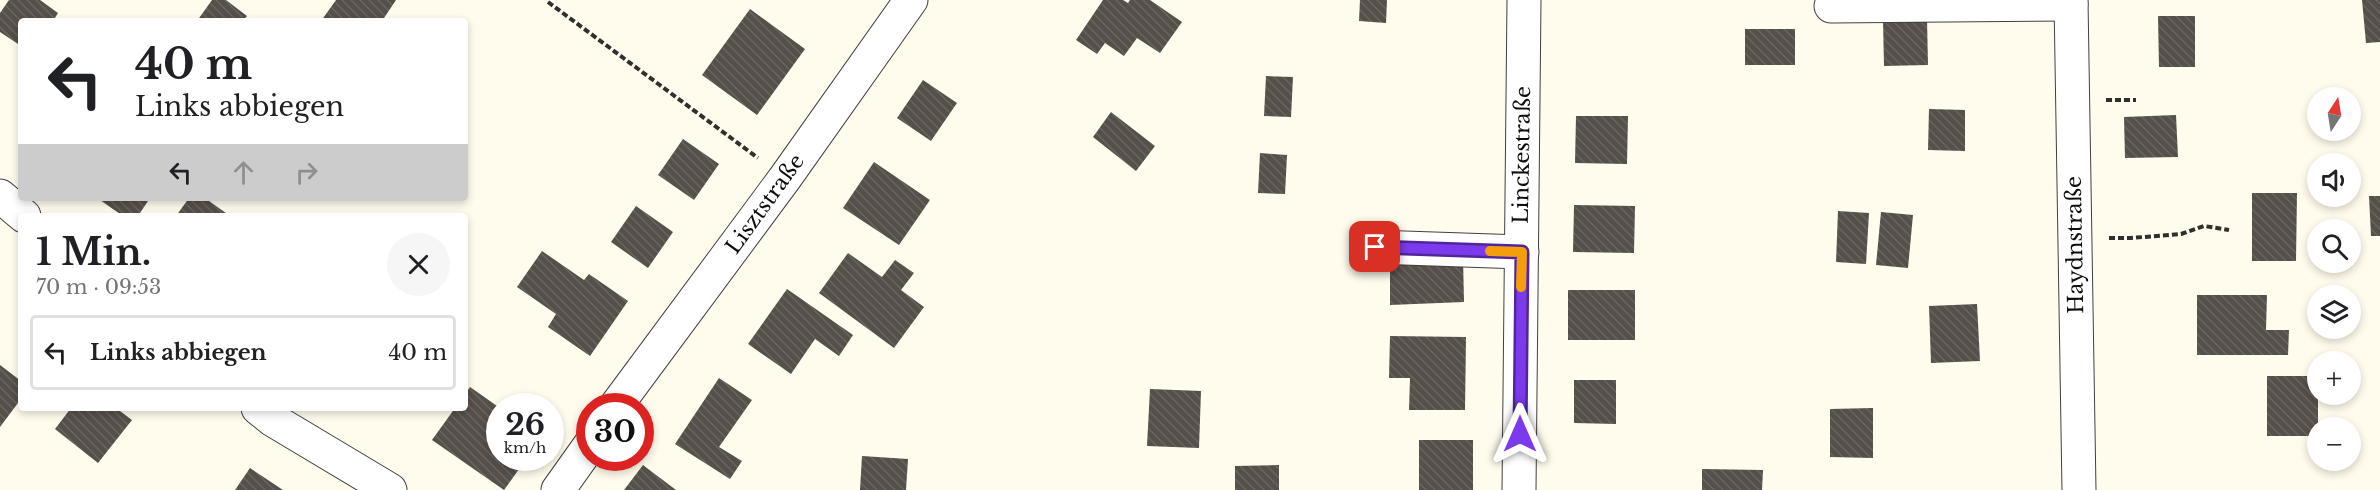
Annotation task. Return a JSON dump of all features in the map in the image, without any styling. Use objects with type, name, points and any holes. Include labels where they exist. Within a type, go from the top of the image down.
[{"type":"street","name":"Lisztstraße","points":[[626,393],[785,178],[911,0]]},
{"type":"street","name":"Linckestraße","points":[[1519,490],[1524,0]]},
{"type":"street","points":[[1831,6],[2071,2]]},
{"type":"street","name":"Haydnstraße","points":[[2071,2],[2079,490]]},
{"type":"street","points":[[0,196],[20,213]]},
{"type":"street","points":[[1375,247],[1522,252]]},
{"type":"street","points":[[262,411],[390,490]]},
{"type":"street","points":[[558,490],[576,465]]},
{"type":"path","points":[[548,2],[785,178]]},
{"type":"path","points":[[2075,237],[2141,237],[2181,234],[2204,226],[2229,230]]},
{"type":"building","points":[[9,0],[40,0],[58,13],[55,18],[18,18],[18,44],[0,32],[0,13]]},
{"type":"building","points":[[212,0],[226,0],[247,16],[245,18],[199,18]]},
{"type":"building","points":[[336,0],[396,0],[384,18],[323,18]]},
{"type":"building","points":[[1103,0],[1123,0],[1128,3],[1130,0],[1150,0],[1182,22],[1160,53],[1137,38],[1124,56],[1105,43],[1097,54],[1076,40]]},
{"type":"building","points":[[1360,0],[1387,0],[1386,23],[1359,21]]},
{"type":"building","points":[[2362,0],[2380,0],[2380,42],[2366,43]]},
{"type":"building","points":[[750,9],[805,49],[757,115],[702,75]]},
{"type":"building","points":[[2158,16],[2195,16],[2195,67],[2159,67]]},
{"type":"building","points":[[1927,19],[1928,65],[1884,66],[1883,20]]},
{"type":"building","points":[[1745,29],[1795,29],[1795,65],[1745,65]]},
{"type":"building","points":[[1266,76],[1293,77],[1291,117],[1264,116]]},
{"type":"building","points":[[923,80],[957,103],[931,141],[897,118]]},
{"type":"building","points":[[1929,109],[1965,110],[1965,151],[1928,150]]},
{"type":"building","points":[[1111,112],[1155,146],[1136,171],[1093,137]]},
{"type":"building","points":[[2176,115],[2178,157],[2125,158],[2124,117]]},
{"type":"building","points":[[1576,116],[1628,116],[1627,164],[1575,163]]},
{"type":"building","points":[[683,139],[719,164],[694,200],[658,175]]},
{"type":"building","points":[[1260,153],[1287,155],[1285,194],[1258,193]]},
{"type":"building","points":[[874,162],[930,200],[899,245],[843,208]]},
{"type":"building","points":[[2252,193],[2297,193],[2296,261],[2252,261]]},
{"type":"building","points":[[2369,196],[2380,196],[2380,236],[2371,236]]},
{"type":"building","points":[[101,201],[148,201],[140,213],[119,213]]},
{"type":"building","points":[[187,201],[209,201],[226,213],[178,213]]},
{"type":"building","points":[[1574,205],[1635,206],[1634,253],[1573,252]]},
{"type":"building","points":[[636,206],[673,232],[648,268],[611,242]]},
{"type":"building","points":[[1838,211],[1869,213],[1866,264],[1836,262]]},
{"type":"building","points":[[1881,212],[1913,215],[1908,268],[1876,265]]},
{"type":"building","points":[[542,251],[584,280],[589,274],[628,301],[590,356],[548,327],[556,314],[517,287]]},
{"type":"building","points":[[848,253],[882,277],[895,260],[914,273],[901,290],[924,307],[894,348],[819,293]]},
{"type":"building","points":[[1390,256],[1463,257],[1464,302],[1390,305]]},
{"type":"building","points":[[787,289],[853,335],[839,356],[815,339],[791,374],[748,344]]},
{"type":"building","points":[[1568,290],[1635,290],[1635,340],[1568,340]]},
{"type":"building","points":[[2197,295],[2267,295],[2266,330],[2289,330],[2288,355],[2197,355]]},
{"type":"building","points":[[1977,304],[1980,361],[1931,363],[1929,306]]},
{"type":"building","points":[[1390,336],[1466,337],[1465,410],[1409,410],[1410,378],[1389,378]]},
{"type":"building","points":[[0,365],[18,379],[18,403],[0,427]]},
{"type":"building","points":[[2267,376],[2307,376],[2307,405],[2318,405],[2318,417],[2307,417],[2307,436],[2267,436]]},
{"type":"building","points":[[719,378],[752,400],[719,447],[742,461],[730,479],[675,444]]},
{"type":"building","points":[[1574,380],[1616,380],[1616,424],[1574,423]]},
{"type":"building","points":[[470,387],[486,398],[486,471],[518,471],[504,490],[432,440],[453,411],[468,411]]},
{"type":"building","points":[[1150,389],[1201,391],[1199,448],[1147,446]]},
{"type":"building","points":[[1873,408],[1873,458],[1830,457],[1830,409]]},
{"type":"building","points":[[69,411],[120,411],[132,420],[98,463],[55,429]]},
{"type":"building","points":[[1419,440],[1473,440],[1473,490],[1419,490]]},
{"type":"building","points":[[862,456],[908,459],[906,490],[860,490]]},
{"type":"building","points":[[1279,465],[1279,490],[1235,490],[1235,466]]},
{"type":"building","points":[[250,468],[283,490],[235,490]]},
{"type":"building","points":[[1702,469],[1763,470],[1762,490],[1702,490]]},
{"type":"building","points":[[638,471],[651,471],[676,490],[624,490]]},
{"type":"slow traffic","points":[[1490,251],[1522,252],[1521,287]]},
{"type":"route","points":[[1375,247],[1522,252],[1520,434]]}]
